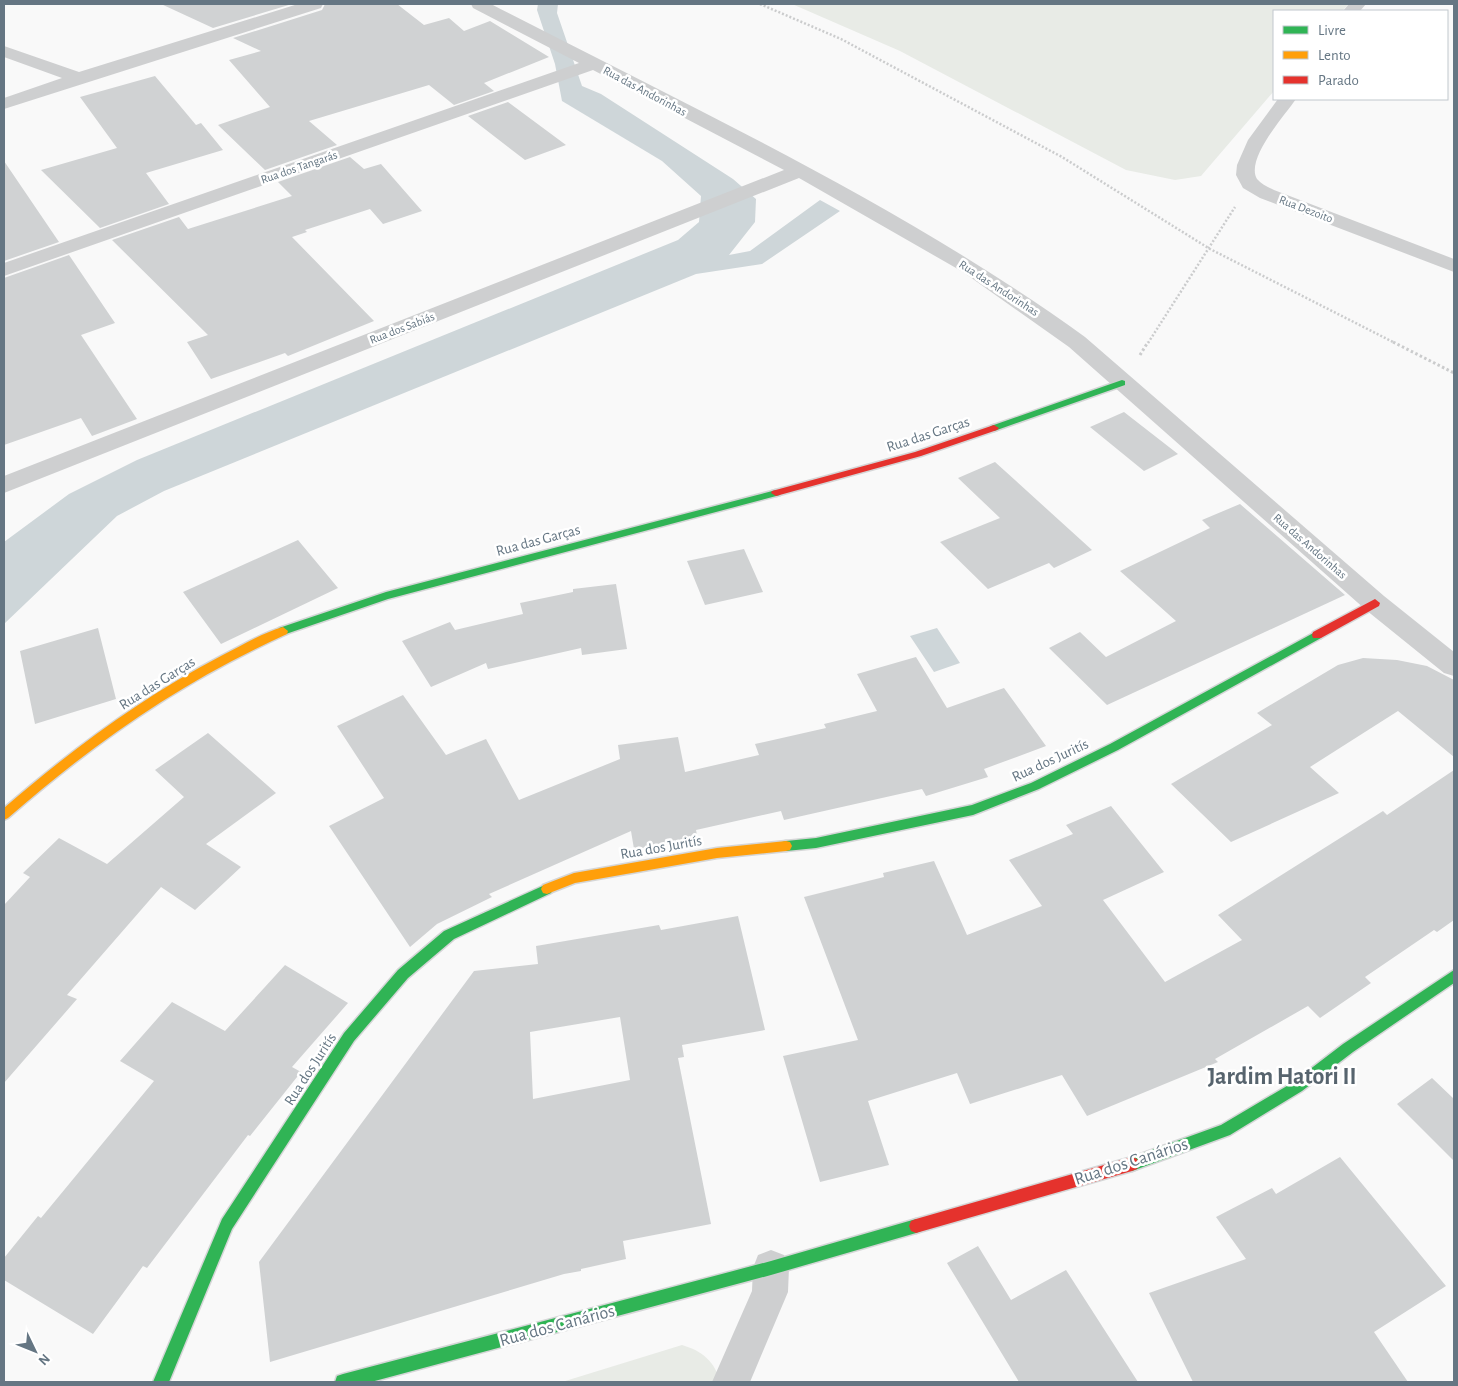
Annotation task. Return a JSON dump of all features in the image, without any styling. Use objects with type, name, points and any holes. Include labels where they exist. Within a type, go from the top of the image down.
[{"type":"street","points":[[4,104],[79,78],[315,4]]},
{"type":"street","name":"Rua das Andorinhas","points":[[479,4],[800,171],[970,268],[1029,306],[1077,342],[1375,603],[1454,666]]},
{"type":"street","points":[[4,51],[79,78]]},
{"type":"street","name":"Rua dos Tangarás","points":[[4,270],[594,64]]},
{"type":"street","points":[[1250,184],[1245,172],[1249,156],[1256,142],[1286,100]]},
{"type":"street","name":"Rua dos Sabiás","points":[[4,485],[800,171]]},
{"type":"street","name":"Rua Dezoito","points":[[1250,184],[1267,194],[1454,266]]},
{"type":"street","name":"Rua das Garças","points":[[4,815],[108,732],[192,678],[268,638],[360,603],[853,474],[918,454],[1122,383]]},
{"type":"street","name":"Rua dos Juritís","points":[[161,1382],[227,1224],[349,1037],[403,974],[450,935],[522,899],[574,878],[717,853],[816,843],[973,810],[1035,786],[1114,747],[1375,603]]},
{"type":"street","name":"Rua dos Canários","points":[[343,1382],[770,1268],[1131,1164],[1225,1130],[1297,1087],[1348,1048],[1454,976]]},
{"type":"street","points":[[731,1382],[770,1292],[770,1268]]},
{"type":"path","points":[[760,4],[841,39],[1062,157],[1210,249],[1454,373]]},
{"type":"path","points":[[1122,383],[1210,249],[1250,184]]},
{"type":"shaded area","points":[[538,4],[558,4],[557,13],[582,86],[601,94],[733,179],[756,199],[755,222],[729,255],[750,251],[820,200],[840,211],[762,264],[696,274],[164,491],[117,516],[4,624],[4,542],[69,494],[137,460],[678,240],[699,222],[701,196],[662,161],[562,101],[555,64],[537,10]]},
{"type":"shaded area","points":[[792,4],[1349,4],[1343,10],[1273,10],[1273,92],[1201,176],[1175,180],[1126,170],[900,51]]},
{"type":"shaded area","points":[[937,628],[960,663],[934,672],[910,636]]},
{"type":"shaded area","points":[[682,1345],[696,1350],[707,1358],[715,1368],[720,1382],[562,1382]]},
{"type":"building","points":[[161,4],[292,4],[213,28]]},
{"type":"building","points":[[325,4],[397,4],[424,25],[449,18],[464,31],[490,21],[549,57],[484,83],[494,91],[454,105],[429,85],[309,121],[337,145],[265,170],[218,125],[270,107],[229,60],[261,51],[233,38],[322,10]]},
{"type":"building","points":[[155,76],[196,125],[201,123],[223,150],[146,173],[169,204],[100,228],[41,170],[117,148],[80,97]]},
{"type":"building","points":[[508,102],[566,145],[525,160],[468,116]]},
{"type":"building","points":[[350,157],[364,169],[381,164],[422,211],[383,224],[370,209],[305,230],[307,232],[292,237],[374,321],[288,356],[285,353],[211,379],[187,342],[208,335],[112,240],[179,217],[188,229],[292,196],[278,182]]},
{"type":"building","points":[[4,161],[59,242],[4,261]]},
{"type":"building","points":[[69,255],[115,323],[81,335],[137,419],[92,436],[81,418],[4,445],[4,278]]},
{"type":"building","points":[[1124,412],[1178,454],[1144,471],[1090,427]]},
{"type":"building","points":[[995,462],[1092,550],[1054,568],[1049,563],[988,589],[940,542],[1000,518],[958,478]]},
{"type":"building","points":[[1240,504],[1345,595],[1107,705],[1049,648],[1080,632],[1106,657],[1176,621],[1120,571],[1210,528],[1202,520]]},
{"type":"building","points":[[298,540],[338,588],[221,644],[183,592]]},
{"type":"building","points":[[744,549],[763,592],[705,605],[687,561]]},
{"type":"building","points":[[616,584],[627,649],[582,655],[581,648],[488,669],[486,663],[431,687],[402,641],[450,622],[455,630],[523,614],[520,603],[573,592],[573,589]]},
{"type":"building","points":[[98,628],[116,699],[35,724],[20,651]]},
{"type":"building","points":[[916,657],[947,708],[1004,688],[1046,746],[984,769],[988,777],[926,796],[922,789],[784,820],[781,811],[696,830],[698,840],[634,849],[631,831],[489,894],[492,897],[437,924],[410,947],[329,826],[384,798],[337,726],[403,695],[446,755],[486,739],[519,800],[620,759],[618,745],[678,737],[685,772],[759,755],[755,744],[826,728],[824,724],[877,711],[857,674]]},
{"type":"building","points":[[1363,658],[1397,660],[1427,666],[1454,680],[1454,757],[1398,711],[1310,767],[1339,793],[1231,842],[1171,784],[1272,725],[1257,713],[1338,665]]},
{"type":"building","points":[[208,733],[276,793],[206,844],[241,867],[195,910],[161,887],[67,995],[77,999],[4,1083],[4,905],[30,877],[23,873],[59,838],[107,864],[184,797],[155,770]]},
{"type":"building","points":[[1454,770],[1454,920],[1437,932],[1434,930],[1365,977],[1371,983],[1320,1018],[1308,1006],[1215,1059],[1218,1062],[1087,1116],[1062,1075],[970,1104],[957,1073],[868,1101],[889,1165],[820,1182],[783,1056],[858,1040],[804,897],[884,877],[883,873],[934,861],[967,935],[1042,906],[1009,860],[1073,834],[1066,825],[1111,806],[1164,872],[1103,900],[1165,982],[1242,940],[1218,915],[1383,811],[1387,815]]},
{"type":"building","points":[[738,916],[765,1030],[682,1045],[684,1057],[678,1058],[711,1224],[623,1241],[626,1259],[581,1269],[581,1271],[564,1274],[270,1362],[259,1262],[474,971],[538,964],[536,946],[659,925],[661,930]],"holes":[[[620,1017],[630,1080],[533,1099],[530,1032]]]},
{"type":"building","points":[[285,965],[348,1003],[292,1067],[301,1072],[250,1136],[248,1135],[147,1268],[143,1266],[93,1334],[4,1280],[4,1258],[38,1216],[41,1218],[154,1081],[120,1061],[172,1002],[225,1031]]},
{"type":"building","points":[[1432,1078],[1454,1099],[1454,1161],[1397,1104]]},
{"type":"building","points":[[1340,1157],[1446,1286],[1374,1332],[1408,1382],[1193,1382],[1149,1293],[1246,1259],[1216,1217],[1272,1188],[1276,1194]]},
{"type":"building","points":[[978,1246],[1011,1300],[1066,1270],[1138,1382],[1019,1382],[947,1263]]},
{"type":"traffic: fast","points":[[994,428],[1122,383]]},
{"type":"traffic: fast","points":[[283,631],[386,596],[776,493]]},
{"type":"traffic: fast","points":[[786,846],[816,843],[973,810],[1035,786],[1114,747],[1317,635]]},
{"type":"traffic: fast","points":[[161,1382],[227,1224],[349,1037],[403,974],[449,935],[547,889]]},
{"type":"traffic: fast","points":[[1132,1164],[1225,1130],[1297,1087],[1348,1048],[1454,976]]},
{"type":"traffic: fast","points":[[343,1382],[771,1268],[916,1226]]},
{"type":"traffic: slow","points":[[4,815],[68,761],[136,711],[208,668],[245,648],[283,631]]},
{"type":"traffic: slow","points":[[547,889],[574,878],[717,853],[786,846]]},
{"type":"traffic: jam","points":[[776,493],[918,454],[994,428]]},
{"type":"traffic: jam","points":[[1317,635],[1375,603]]},
{"type":"traffic: jam","points":[[916,1226],[1132,1164]]},
{"type":"district","name":"Jardim Hatori II","points":[[1282,1076]]}]
